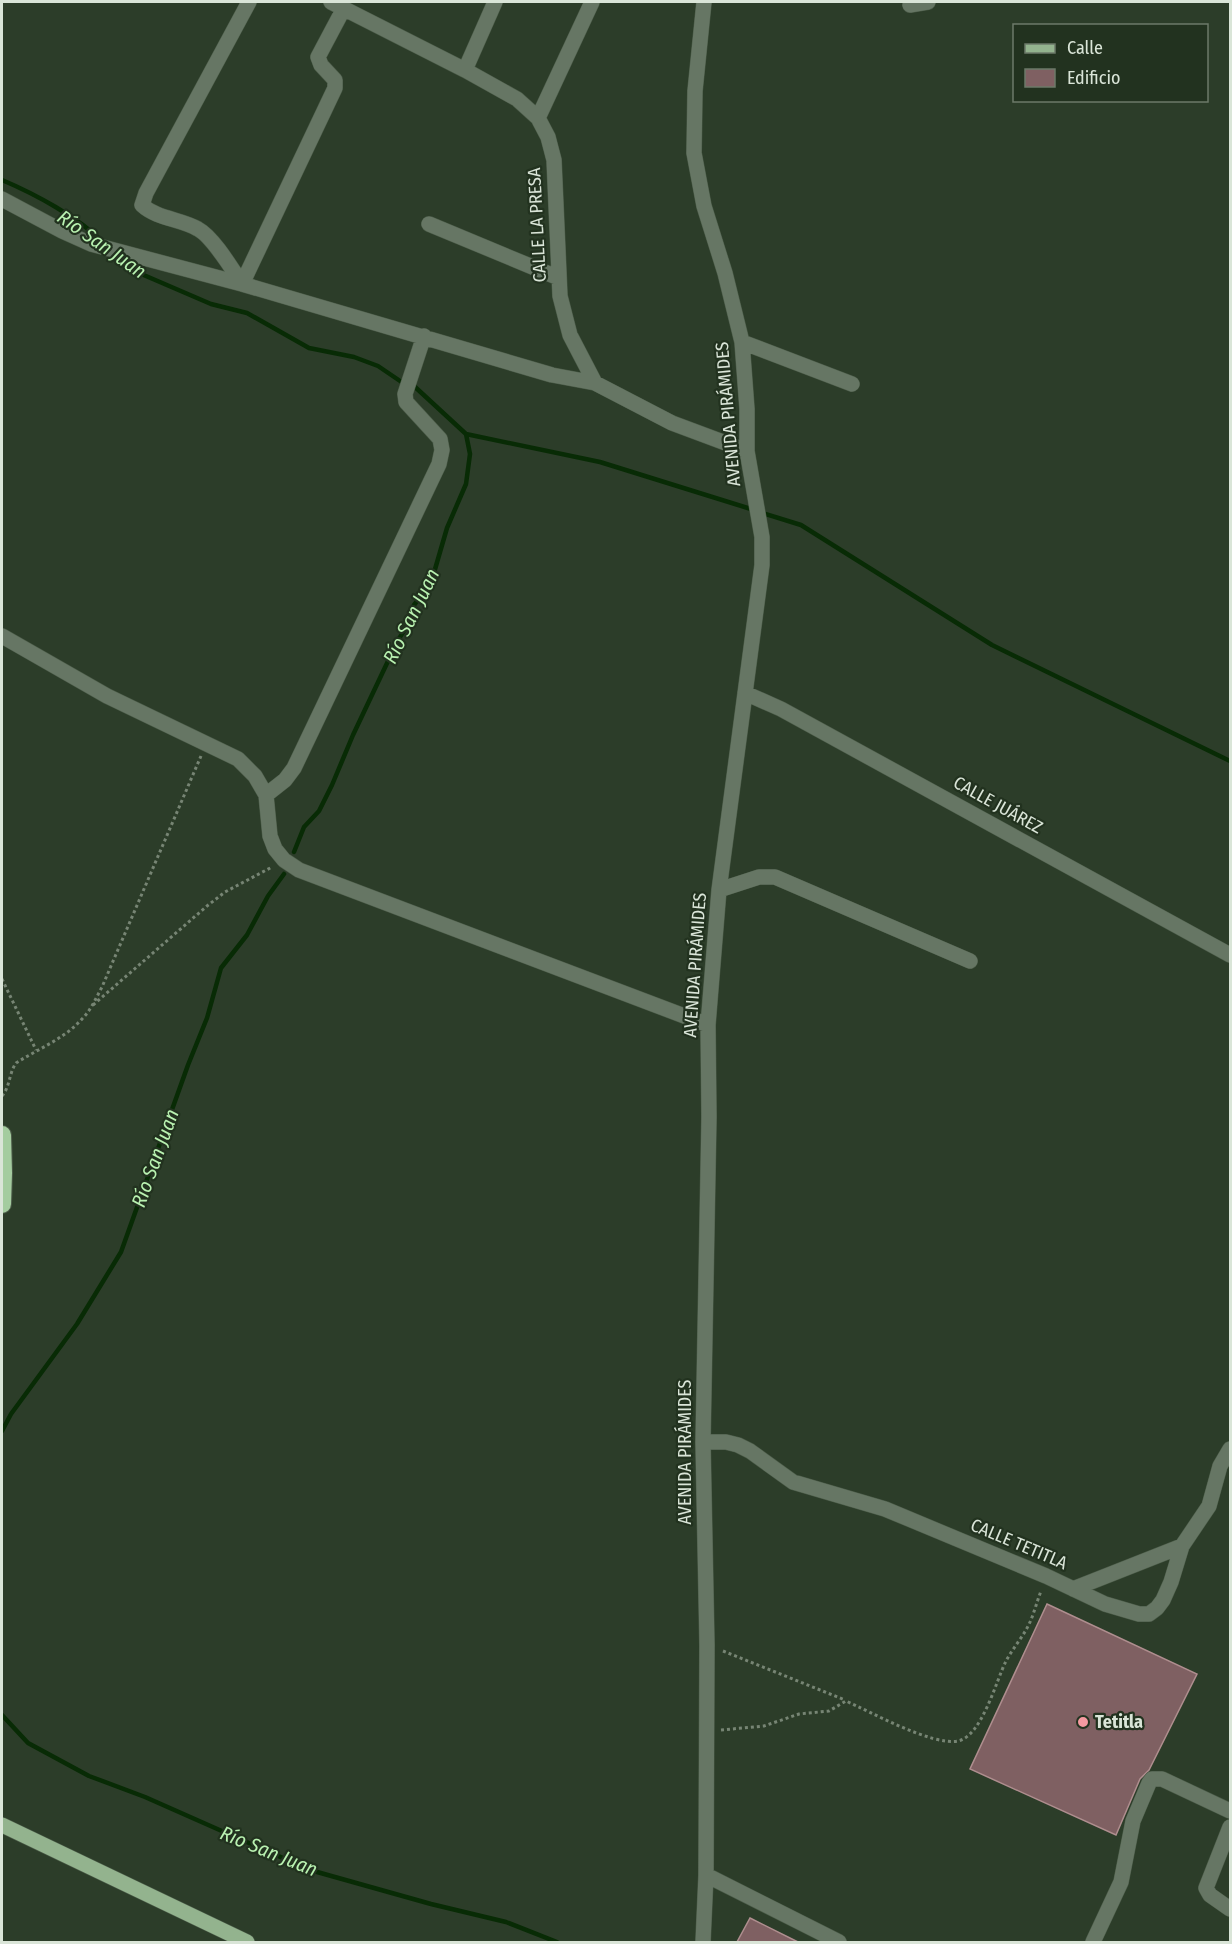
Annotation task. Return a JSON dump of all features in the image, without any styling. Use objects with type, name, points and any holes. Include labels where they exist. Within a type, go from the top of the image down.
[{"type":"highway","points":[[2,1135],[2,1204]]},
{"type":"main road","points":[[2,1825],[247,1942]]},
{"type":"street","points":[[242,284],[218,249],[200,229],[151,211],[142,205],[146,193],[249,2]]},
{"type":"street","points":[[465,70],[495,2]]},
{"type":"street","points":[[538,118],[592,2]]},
{"type":"street","name":"AVENIDA PIRÁMIDES","points":[[703,1942],[707,1731],[703,1442],[709,1118],[708,1025],[719,890],[762,565],[762,537],[747,451],[747,409],[742,342],[725,273],[704,206],[694,153],[695,91],[704,2]]},
{"type":"street","points":[[910,4],[928,2]]},
{"type":"street","name":"CALLE LA PRESA","points":[[242,284],[335,88],[335,80],[321,65],[318,57],[338,5],[517,99],[538,118],[548,137],[554,160],[560,296],[570,335],[595,383]]},
{"type":"street","points":[[2,199],[91,244],[242,284],[552,375],[595,383],[672,423],[747,451]]},
{"type":"street","points":[[429,224],[559,278]]},
{"type":"street","points":[[266,795],[285,780],[294,768],[439,464],[442,450],[440,439],[406,402],[405,394],[424,336]]},
{"type":"street","points":[[742,342],[852,384]]},
{"type":"street","points":[[2,636],[107,696],[238,759],[255,776],[266,795],[270,836],[275,849],[284,860],[311,876],[708,1025]]},
{"type":"street","name":"CALLE JUÁREZ","points":[[745,693],[781,709],[1230,955]]},
{"type":"street","points":[[719,890],[759,878],[775,877],[970,961]]},
{"type":"street","name":"CALLE TETITLA","points":[[703,1442],[726,1442],[738,1445],[793,1482],[885,1509],[1128,1612],[1149,1614],[1163,1600],[1182,1546],[1209,1506],[1220,1466],[1230,1449]]},
{"type":"street","points":[[1073,1589],[1182,1546]]},
{"type":"street","points":[[1093,1942],[1121,1882],[1133,1821],[1152,1779],[1162,1779],[1230,1811]]},
{"type":"street","points":[[1230,1827],[1206,1888],[1210,1895],[1230,1909]]},
{"type":"street","points":[[706,1875],[839,1942]]},
{"type":"path","points":[[91,1008],[206,744]]},
{"type":"path","points":[[2,1096],[16,1063],[75,1027],[91,1008],[207,906],[247,879],[284,860]]},
{"type":"path","points":[[2,979],[36,1050]]},
{"type":"path","points":[[707,1645],[933,1739],[959,1741],[972,1733],[989,1703],[1006,1660],[1027,1627],[1046,1576]]},
{"type":"path","points":[[707,1731],[764,1726],[799,1714],[829,1711],[846,1701]]},
{"type":"building","name":"Tetitla","points":[[1047,1604],[1197,1674],[1149,1770],[1140,1779],[1116,1835],[970,1769]]},
{"type":"building","points":[[750,1918],[798,1942],[737,1942]]},
{"type":"waterway","name":"Río San Juan","points":[[2,180],[56,207],[82,224],[104,243]]},
{"type":"waterway","name":"Río San Juan","points":[[118,257],[132,270],[211,304],[247,313],[309,348],[354,357],[378,366],[403,383]]},
{"type":"waterway","name":"Río San Juan","points":[[294,852],[304,827],[319,811],[332,785],[353,735],[398,640],[406,628],[414,605],[431,583],[447,528],[466,484],[470,454],[466,434],[414,386]]},
{"type":"waterway","points":[[466,434],[600,462],[754,510]]},
{"type":"waterway","points":[[762,513],[801,525],[992,645],[1230,761]]},
{"type":"waterway","name":"Río San Juan","points":[[2,1431],[11,1414],[77,1324],[121,1252],[207,1018],[221,968],[247,935],[268,896],[284,874]]},
{"type":"waterway","name":"Río San Juan","points":[[2,1715],[28,1743],[89,1776],[145,1797],[310,1870],[431,1904],[506,1922],[557,1942]]},
{"type":"place","name":"Tetitla","points":[[1083,1722]]}]
